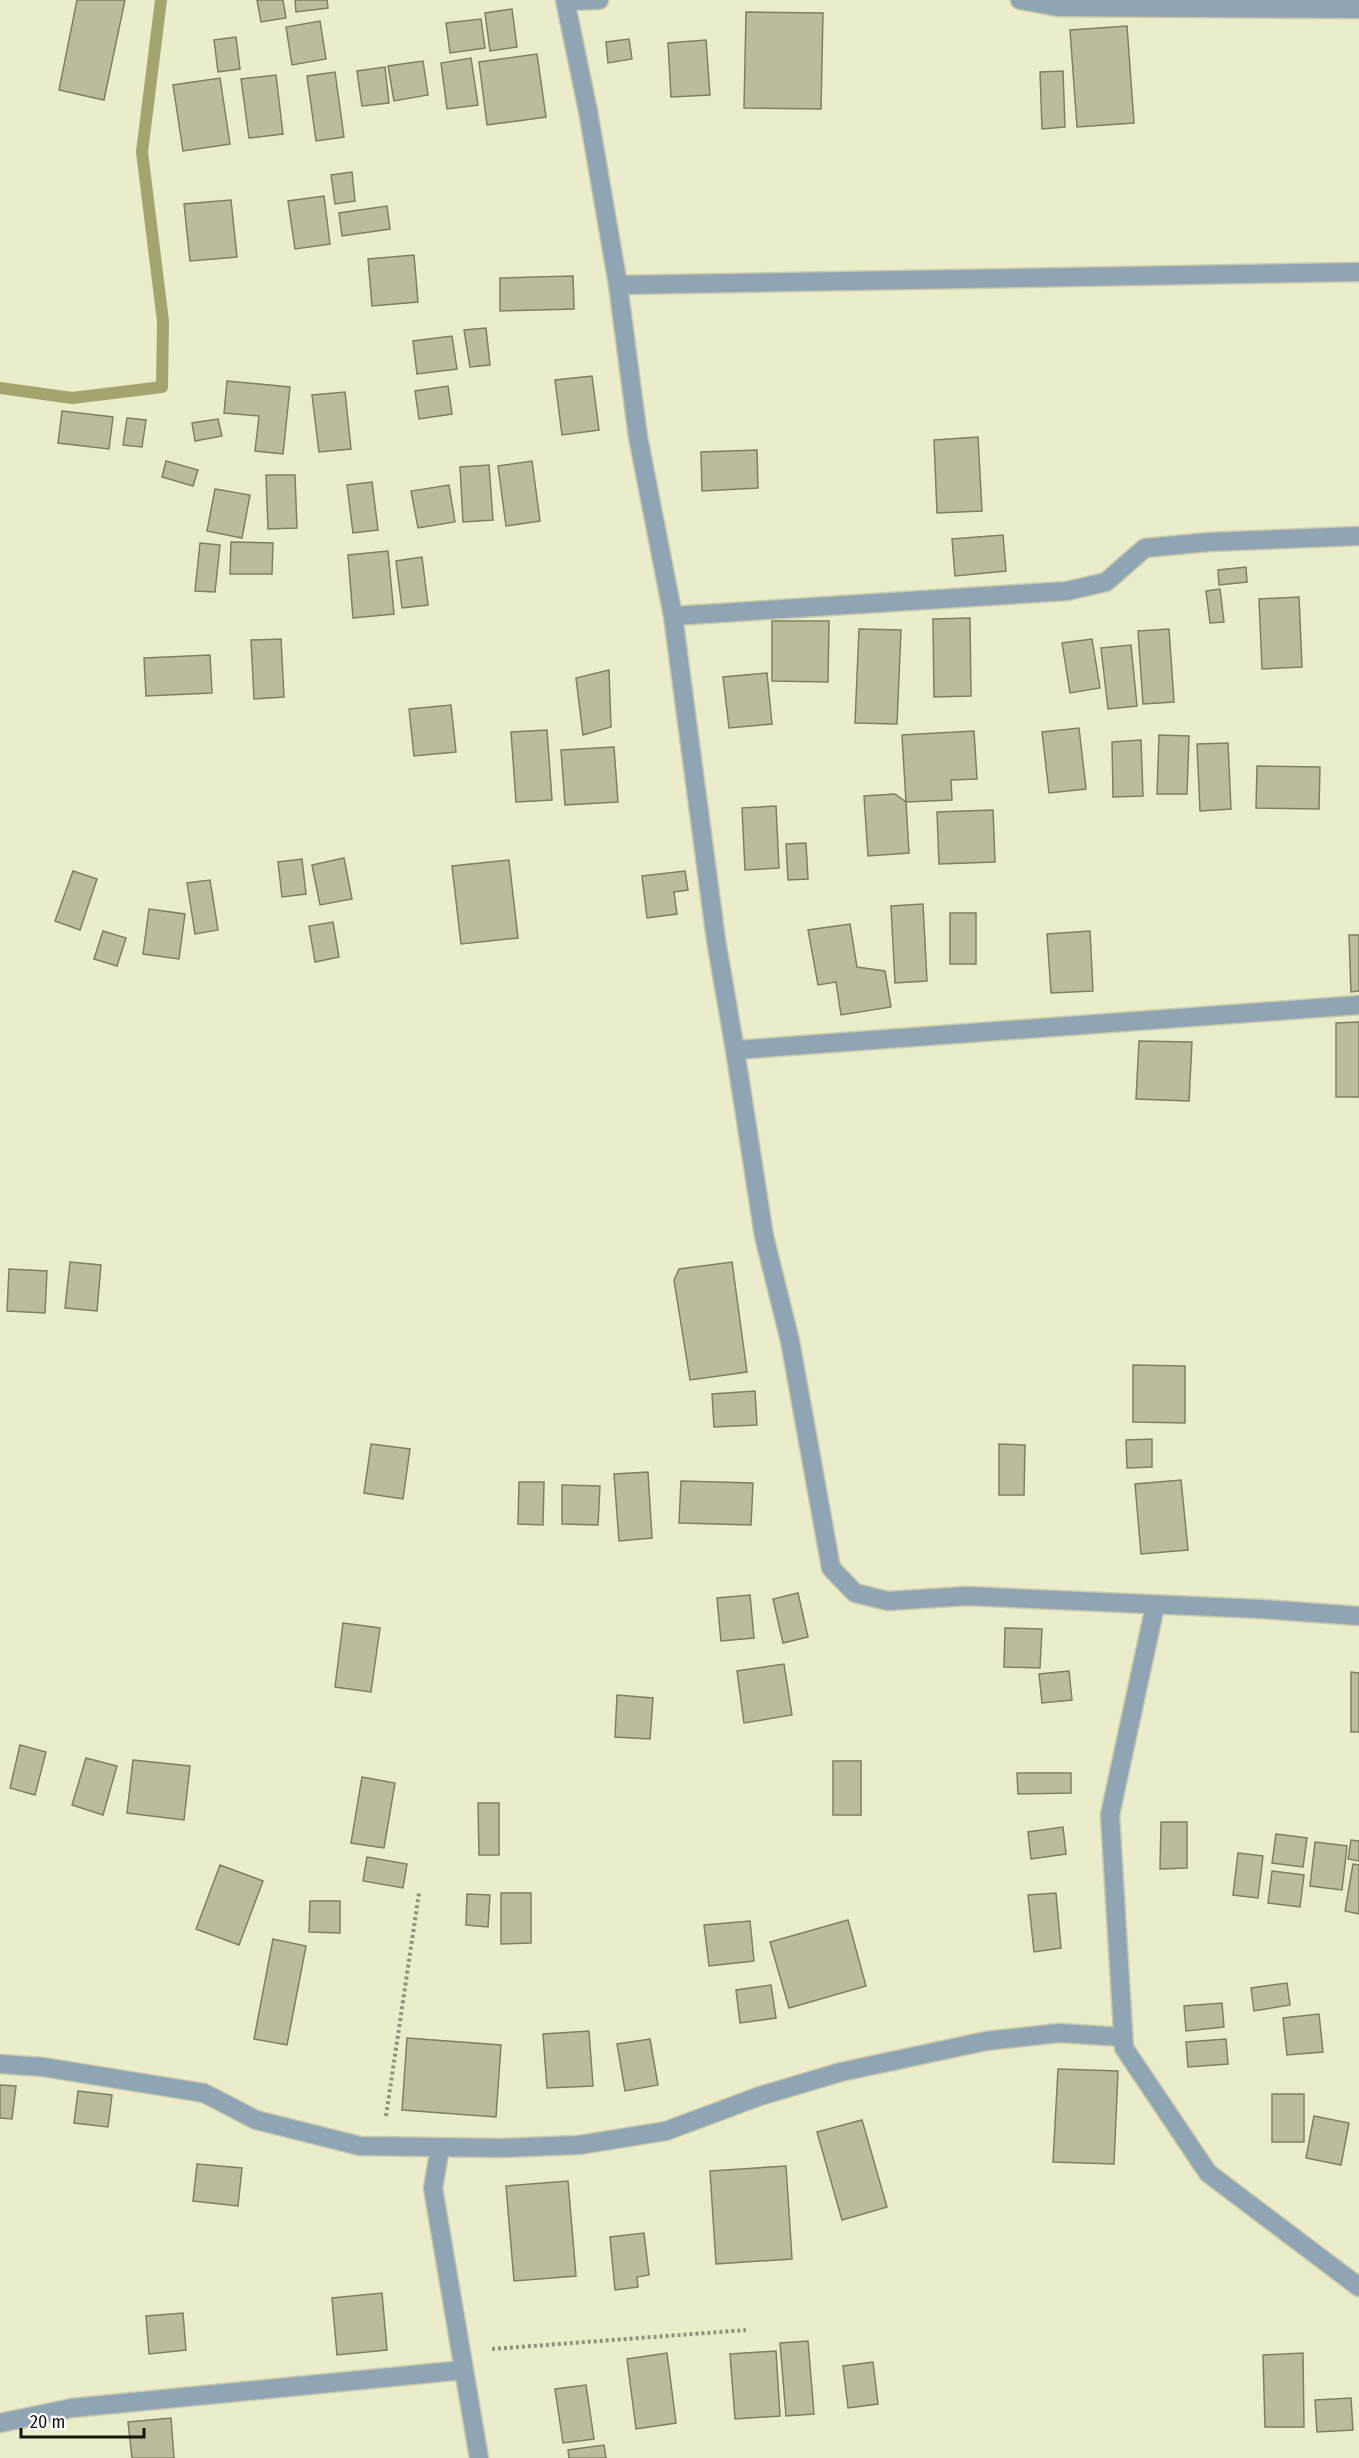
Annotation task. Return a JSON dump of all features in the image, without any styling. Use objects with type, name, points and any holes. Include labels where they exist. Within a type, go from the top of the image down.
[{"type":"street","points":[[599,0],[566,1],[588,111],[618,285],[638,437],[673,616],[716,940],[764,1236],[790,1341],[831,1568],[855,1593],[888,1601],[967,1596],[1261,1609],[1359,1616]]},
{"type":"street","points":[[1020,0],[1058,7],[1359,9]]},
{"type":"street","points":[[618,285],[1359,272]]},
{"type":"street","points":[[673,616],[1067,591],[1106,582],[1145,548],[1209,542],[1359,536]]},
{"type":"street","points":[[735,1050],[1359,1005]]},
{"type":"street","points":[[1155,1606],[1110,1815],[1124,2048],[1208,2174],[1359,2287]]},
{"type":"street","points":[[0,2064],[43,2067],[204,2093],[256,2120],[360,2146],[501,2148],[579,2145],[666,2132],[760,2096],[841,2072],[974,2044],[1059,2033],[1124,2037]]},
{"type":"street","points":[[440,2148],[433,2188],[479,2458]]},
{"type":"street","points":[[0,2423],[72,2408],[463,2361]]},
{"type":"path","points":[[381,2146],[419,1893]]},
{"type":"path","points":[[463,2361],[746,2330]]},
{"type":"building","points":[[77,0],[125,0],[104,100],[59,90]]},
{"type":"building","points":[[257,0],[283,0],[286,18],[261,22]]},
{"type":"building","points":[[295,0],[327,0],[328,8],[296,12]]},
{"type":"building","points":[[512,9],[517,47],[490,51],[485,13]]},
{"type":"building","points":[[746,12],[823,13],[821,109],[744,108]]},
{"type":"building","points":[[481,19],[485,48],[450,53],[446,23]]},
{"type":"building","points":[[320,21],[326,59],[292,65],[286,27]]},
{"type":"building","points":[[1127,26],[1134,123],[1077,127],[1070,30]]},
{"type":"building","points":[[236,37],[240,69],[218,72],[214,40]]},
{"type":"building","points":[[629,39],[632,59],[608,63],[606,42]]},
{"type":"building","points":[[706,40],[710,95],[671,97],[668,43]]},
{"type":"building","points":[[537,54],[546,117],[487,125],[479,62]]},
{"type":"building","points":[[471,58],[478,105],[447,109],[441,63]]},
{"type":"building","points":[[423,61],[428,95],[394,101],[388,66]]},
{"type":"building","points":[[385,67],[389,103],[362,106],[357,71]]},
{"type":"building","points":[[1063,71],[1065,127],[1042,129],[1040,72]]},
{"type":"building","points":[[335,72],[344,137],[316,141],[307,76]]},
{"type":"building","points":[[276,75],[283,134],[249,138],[241,79]]},
{"type":"building","points":[[220,78],[230,144],[183,151],[173,85]]},
{"type":"building","points":[[352,172],[355,201],[335,204],[331,175]]},
{"type":"building","points":[[324,196],[330,244],[295,249],[288,201]]},
{"type":"building","points":[[231,200],[237,257],[190,261],[184,204]]},
{"type":"building","points":[[387,206],[390,229],[342,236],[339,213]]},
{"type":"building","points":[[414,255],[418,302],[372,306],[368,259]]},
{"type":"building","points":[[573,276],[574,309],[500,311],[500,278]]},
{"type":"building","points":[[486,328],[490,365],[470,367],[464,330]]},
{"type":"building","points":[[452,336],[457,369],[417,374],[413,341]]},
{"type":"building","points":[[592,376],[599,430],[562,435],[555,380]]},
{"type":"building","points":[[227,381],[290,387],[283,454],[255,451],[259,416],[224,413]]},
{"type":"building","points":[[448,386],[452,414],[419,419],[415,391]]},
{"type":"building","points":[[345,392],[351,449],[319,452],[312,395]]},
{"type":"building","points":[[62,411],[113,417],[109,449],[58,443]]},
{"type":"building","points":[[127,418],[146,420],[142,447],[123,445]]},
{"type":"building","points":[[218,419],[222,436],[195,441],[192,423]]},
{"type":"building","points":[[978,437],[982,511],[937,513],[934,440]]},
{"type":"building","points":[[757,450],[758,488],[702,491],[701,452]]},
{"type":"building","points":[[166,461],[198,470],[193,486],[162,477]]},
{"type":"building","points":[[532,461],[540,521],[506,526],[498,466]]},
{"type":"building","points":[[489,465],[493,520],[463,522],[460,467]]},
{"type":"building","points":[[266,475],[295,475],[297,528],[268,529]]},
{"type":"building","points":[[372,482],[378,530],[353,533],[347,485]]},
{"type":"building","points":[[449,485],[455,522],[418,528],[411,491]]},
{"type":"building","points":[[215,489],[250,495],[242,538],[207,531]]},
{"type":"building","points":[[1003,535],[1006,571],[955,576],[952,539]]},
{"type":"building","points":[[231,542],[273,543],[272,574],[230,574]]},
{"type":"building","points":[[200,543],[220,545],[215,592],[195,591]]},
{"type":"building","points":[[388,551],[394,614],[353,618],[348,555]]},
{"type":"building","points":[[422,557],[428,605],[402,608],[396,561]]},
{"type":"building","points":[[1246,567],[1247,582],[1219,585],[1218,570]]},
{"type":"building","points":[[1220,589],[1224,622],[1210,623],[1206,591]]},
{"type":"building","points":[[1299,597],[1302,667],[1262,669],[1259,599]]},
{"type":"building","points":[[970,618],[971,696],[934,697],[933,619]]},
{"type":"building","points":[[772,621],[829,621],[828,682],[772,681]]},
{"type":"building","points":[[859,629],[901,630],[897,724],[855,723]]},
{"type":"building","points":[[1169,629],[1174,702],[1143,704],[1138,631]]},
{"type":"building","points":[[281,639],[284,697],[254,699],[251,640]]},
{"type":"building","points":[[1092,639],[1100,688],[1070,693],[1062,643]]},
{"type":"building","points":[[1131,645],[1137,706],[1108,709],[1101,648]]},
{"type":"building","points":[[210,655],[212,693],[146,696],[144,658]]},
{"type":"building","points":[[609,670],[611,727],[583,735],[576,678]]},
{"type":"building","points":[[767,673],[772,724],[729,728],[723,677]]},
{"type":"building","points":[[451,705],[456,752],[414,756],[409,709]]},
{"type":"building","points":[[1079,728],[1086,789],[1049,793],[1042,732]]},
{"type":"building","points":[[547,730],[552,800],[516,802],[511,732]]},
{"type":"building","points":[[974,731],[977,779],[951,780],[952,800],[906,802],[902,735]]},
{"type":"building","points":[[1159,735],[1189,736],[1187,794],[1157,794]]},
{"type":"building","points":[[1141,740],[1143,796],[1113,797],[1112,742]]},
{"type":"building","points":[[1228,743],[1231,809],[1200,811],[1197,744]]},
{"type":"building","points":[[614,747],[618,802],[565,805],[561,750]]},
{"type":"building","points":[[1257,766],[1320,767],[1319,809],[1256,808]]},
{"type":"building","points":[[895,794],[906,802],[909,853],[868,856],[864,796]]},
{"type":"building","points":[[776,806],[779,868],[745,870],[742,808]]},
{"type":"building","points":[[993,810],[995,862],[939,864],[937,812]]},
{"type":"building","points":[[806,843],[808,879],[788,880],[786,844]]},
{"type":"building","points":[[344,858],[352,899],[320,905],[312,865]]},
{"type":"building","points":[[302,859],[306,894],[282,897],[278,862]]},
{"type":"building","points":[[509,860],[518,938],[461,944],[452,866]]},
{"type":"building","points":[[73,871],[97,879],[80,930],[55,921]]},
{"type":"building","points":[[685,871],[688,890],[674,892],[677,914],[647,918],[642,876]]},
{"type":"building","points":[[210,880],[218,930],[195,934],[187,883]]},
{"type":"building","points":[[923,904],[927,981],[895,983],[891,906]]},
{"type":"building","points":[[149,909],[185,914],[179,959],[143,954]]},
{"type":"building","points":[[950,913],[976,913],[976,964],[950,964]]},
{"type":"building","points":[[333,922],[339,957],[315,962],[309,926]]},
{"type":"building","points":[[850,924],[857,967],[885,971],[891,1007],[841,1015],[836,982],[818,985],[808,930]]},
{"type":"building","points":[[103,931],[126,938],[117,966],[94,959]]},
{"type":"building","points":[[1090,931],[1093,991],[1051,993],[1047,934]]},
{"type":"building","points":[[1349,935],[1359,935],[1359,991],[1351,992]]},
{"type":"building","points":[[1359,1022],[1359,1097],[1336,1097],[1336,1023]]},
{"type":"building","points":[[1139,1041],[1192,1042],[1189,1101],[1136,1099]]},
{"type":"building","points":[[70,1262],[101,1265],[97,1311],[65,1308]]},
{"type":"building","points":[[732,1262],[747,1372],[690,1380],[674,1280],[679,1269]]},
{"type":"building","points":[[9,1269],[47,1271],[45,1313],[7,1311]]},
{"type":"building","points":[[1133,1365],[1185,1366],[1185,1423],[1133,1422]]},
{"type":"building","points":[[755,1391],[757,1425],[714,1427],[712,1394]]},
{"type":"building","points":[[1152,1439],[1152,1467],[1127,1468],[1126,1440]]},
{"type":"building","points":[[371,1444],[410,1449],[403,1499],[364,1493]]},
{"type":"building","points":[[999,1444],[1025,1445],[1024,1495],[999,1495]]},
{"type":"building","points":[[648,1472],[652,1538],[619,1541],[614,1474]]},
{"type":"building","points":[[1181,1480],[1188,1550],[1141,1554],[1135,1484]]},
{"type":"building","points":[[681,1481],[753,1483],[751,1525],[679,1523]]},
{"type":"building","points":[[519,1482],[544,1482],[543,1525],[518,1524]]},
{"type":"building","points":[[562,1485],[600,1486],[598,1525],[562,1524]]},
{"type":"building","points":[[798,1593],[808,1637],[783,1643],[773,1599]]},
{"type":"building","points":[[750,1595],[754,1638],[721,1641],[717,1598]]},
{"type":"building","points":[[343,1623],[380,1628],[371,1692],[335,1687]]},
{"type":"building","points":[[1005,1628],[1042,1629],[1040,1668],[1004,1667]]},
{"type":"building","points":[[784,1664],[792,1715],[744,1723],[737,1671]]},
{"type":"building","points":[[1069,1671],[1072,1700],[1042,1703],[1039,1674]]},
{"type":"building","points":[[1351,1672],[1359,1673],[1359,1732],[1351,1732]]},
{"type":"building","points":[[617,1695],[653,1698],[650,1739],[615,1737]]},
{"type":"building","points":[[20,1745],[46,1752],[35,1795],[10,1788]]},
{"type":"building","points":[[86,1758],[117,1766],[103,1815],[72,1805]]},
{"type":"building","points":[[133,1760],[190,1766],[184,1820],[127,1813]]},
{"type":"building","points":[[833,1761],[861,1761],[861,1815],[833,1815]]},
{"type":"building","points":[[1017,1773],[1071,1773],[1071,1793],[1018,1794]]},
{"type":"building","points":[[362,1777],[395,1783],[384,1848],[351,1843]]},
{"type":"building","points":[[478,1803],[499,1803],[499,1855],[479,1855]]},
{"type":"building","points":[[1161,1822],[1187,1822],[1187,1868],[1160,1869]]},
{"type":"building","points":[[1063,1827],[1066,1854],[1031,1859],[1028,1832]]},
{"type":"building","points":[[1276,1834],[1307,1838],[1303,1867],[1272,1863]]},
{"type":"building","points":[[1351,1840],[1359,1841],[1359,1861],[1348,1859]]},
{"type":"building","points":[[1315,1842],[1347,1846],[1342,1890],[1310,1886]]},
{"type":"building","points":[[1238,1853],[1263,1856],[1258,1898],[1233,1895]]},
{"type":"building","points":[[367,1857],[407,1864],[403,1888],[363,1881]]},
{"type":"building","points":[[1353,1864],[1359,1865],[1359,1914],[1345,1911]]},
{"type":"building","points":[[220,1865],[263,1881],[239,1945],[196,1929]]},
{"type":"building","points":[[1272,1871],[1304,1875],[1300,1907],[1268,1903]]},
{"type":"building","points":[[501,1893],[531,1893],[531,1943],[501,1944]]},
{"type":"building","points":[[1056,1893],[1061,1948],[1034,1952],[1028,1895]]},
{"type":"building","points":[[467,1894],[490,1895],[488,1927],[466,1925]]},
{"type":"building","points":[[310,1901],[340,1901],[340,1933],[309,1932]]},
{"type":"building","points":[[848,1920],[866,1986],[789,2008],[770,1942]]},
{"type":"building","points":[[750,1921],[754,1961],[709,1966],[704,1925]]},
{"type":"building","points":[[273,1939],[306,1946],[287,2045],[254,2039]]},
{"type":"building","points":[[1287,1983],[1290,2005],[1254,2011],[1251,1988]]},
{"type":"building","points":[[771,1985],[776,2018],[740,2023],[736,1990]]},
{"type":"building","points":[[1222,2003],[1224,2027],[1186,2031],[1184,2006]]},
{"type":"building","points":[[1319,2014],[1323,2052],[1287,2055],[1283,2018]]},
{"type":"building","points":[[589,2031],[593,2086],[547,2088],[543,2034]]},
{"type":"building","points":[[407,2038],[501,2045],[496,2117],[402,2110]]},
{"type":"building","points":[[650,2039],[658,2085],[625,2091],[617,2044]]},
{"type":"building","points":[[1226,2039],[1228,2064],[1188,2067],[1186,2042]]},
{"type":"building","points":[[1058,2069],[1118,2071],[1114,2164],[1053,2162]]},
{"type":"building","points":[[0,2085],[16,2086],[12,2119],[0,2118]]},
{"type":"building","points":[[78,2091],[112,2095],[108,2127],[74,2123]]},
{"type":"building","points":[[1272,2094],[1304,2094],[1304,2142],[1272,2142]]},
{"type":"building","points":[[1314,2116],[1349,2123],[1341,2165],[1306,2158]]},
{"type":"building","points":[[862,2120],[887,2207],[842,2220],[817,2132]]},
{"type":"building","points":[[197,2164],[242,2168],[238,2206],[193,2201]]},
{"type":"building","points":[[786,2166],[792,2259],[716,2264],[710,2171]]},
{"type":"building","points":[[568,2181],[576,2276],[514,2281],[506,2186]]},
{"type":"building","points":[[644,2233],[649,2275],[637,2277],[638,2287],[615,2290],[610,2237]]},
{"type":"building","points":[[382,2293],[387,2350],[337,2355],[332,2298]]},
{"type":"building","points":[[183,2313],[186,2350],[149,2354],[146,2316]]},
{"type":"building","points":[[808,2341],[814,2414],[786,2416],[780,2343]]},
{"type":"building","points":[[776,2351],[780,2416],[735,2419],[730,2354]]},
{"type":"building","points":[[667,2353],[676,2423],[636,2429],[627,2359]]},
{"type":"building","points":[[1303,2353],[1304,2427],[1265,2427],[1263,2355]]},
{"type":"building","points":[[873,2362],[878,2404],[848,2408],[843,2366]]},
{"type":"building","points":[[586,2385],[594,2439],[563,2443],[555,2389]]},
{"type":"building","points":[[1351,2398],[1353,2430],[1317,2432],[1315,2400]]},
{"type":"building","points":[[171,2418],[174,2458],[132,2458],[128,2422]]},
{"type":"building","points":[[604,2445],[606,2458],[569,2458],[568,2450]]},
{"type":"waterway","points":[[0,388],[72,398],[162,387],[163,321],[142,152],[161,0]]}]
